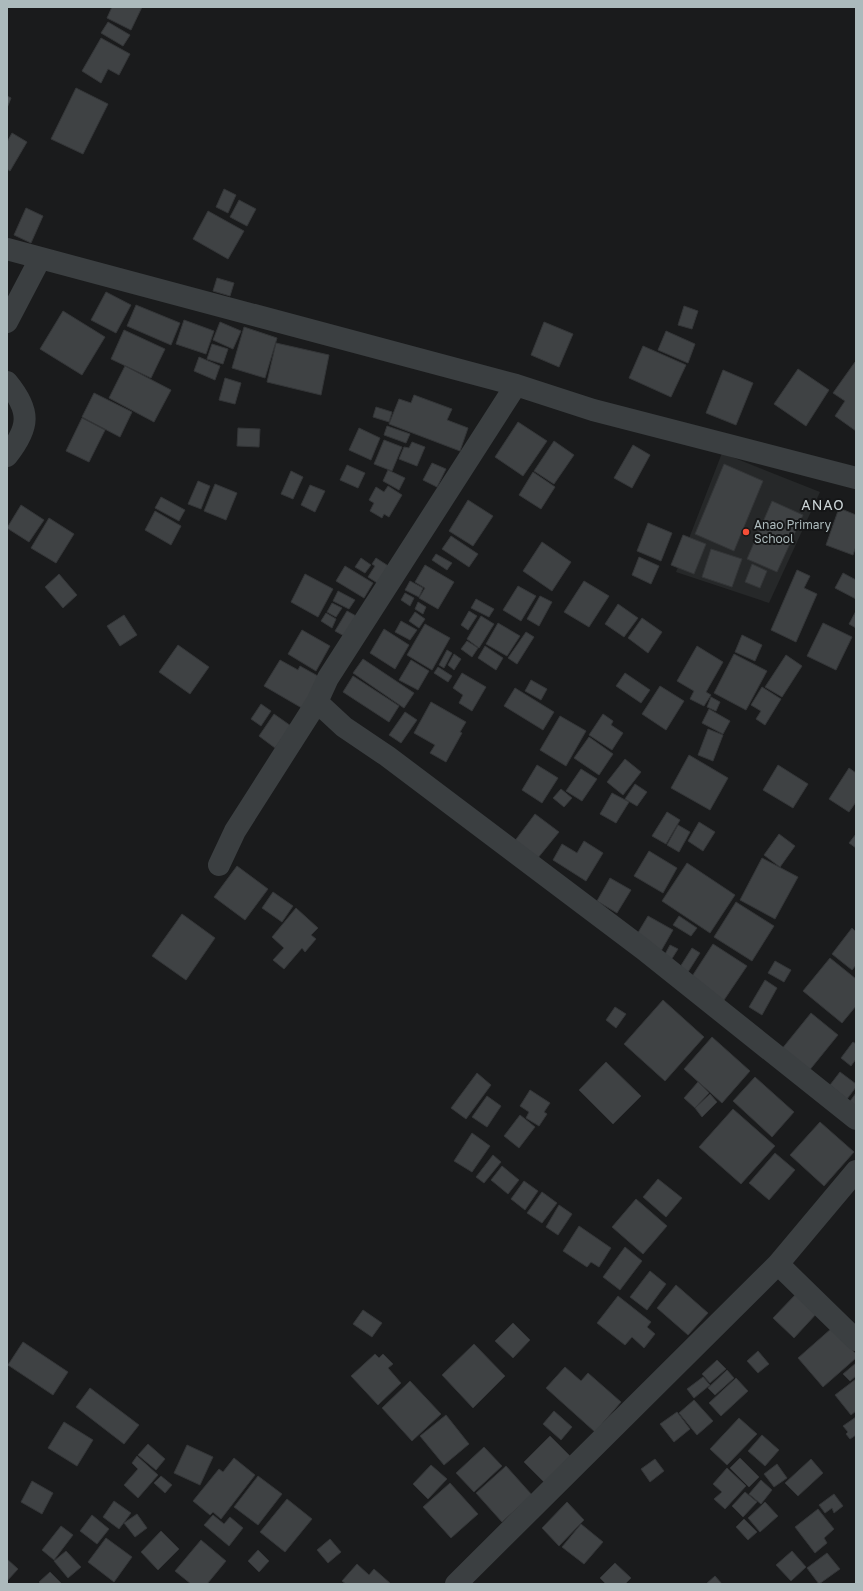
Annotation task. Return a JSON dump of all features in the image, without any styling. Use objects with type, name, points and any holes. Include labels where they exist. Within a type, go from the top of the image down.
[{"type":"street","points":[[7,249],[516,385],[594,410],[856,478]]},
{"type":"street","points":[[7,322],[40,259]]},
{"type":"street","points":[[7,382],[17,394],[25,411],[26,425],[18,442],[7,456]]},
{"type":"street","points":[[219,865],[235,832],[317,702],[328,678],[516,385]]},
{"type":"street","points":[[317,702],[344,727],[387,756],[643,949],[856,1119]]},
{"type":"street","points":[[462,1582],[778,1264],[856,1171]]},
{"type":"street","points":[[778,1264],[856,1340]]},
{"type":"shaded area","name":"Anao Primary School","points":[[722,453],[820,492],[769,603],[676,572]]},
{"type":"building","points":[[112,7],[142,7],[131,30],[107,18]]},
{"type":"building","points":[[108,22],[130,35],[123,46],[101,33]]},
{"type":"building","points":[[101,38],[130,54],[119,75],[108,69],[101,83],[82,71]]},
{"type":"building","points":[[76,88],[108,104],[83,154],[51,139]]},
{"type":"building","points":[[7,96],[11,98],[7,108]]},
{"type":"building","points":[[12,133],[27,142],[10,171],[7,169],[7,142]]},
{"type":"building","points":[[224,189],[236,195],[228,213],[216,207]]},
{"type":"building","points":[[239,200],[256,209],[247,226],[230,217]]},
{"type":"building","points":[[26,208],[43,216],[31,243],[14,235]]},
{"type":"building","points":[[208,211],[244,231],[228,259],[193,239]]},
{"type":"building","points":[[217,278],[234,283],[230,296],[213,291]]},
{"type":"building","points":[[106,292],[131,305],[116,333],[91,320]]},
{"type":"building","points":[[136,305],[180,323],[171,345],[127,326]]},
{"type":"building","points":[[684,306],[698,311],[692,329],[678,325]]},
{"type":"building","points":[[63,311],[105,337],[82,375],[40,349]]},
{"type":"building","points":[[184,320],[214,331],[206,354],[176,344]]},
{"type":"building","points":[[220,322],[241,331],[233,349],[213,340]]},
{"type":"building","points":[[544,322],[573,334],[559,367],[531,355]]},
{"type":"building","points":[[244,327],[277,338],[265,378],[232,368]]},
{"type":"building","points":[[124,330],[165,349],[151,378],[111,359]]},
{"type":"building","points":[[666,331],[695,344],[688,363],[658,350]]},
{"type":"building","points":[[276,343],[329,355],[321,395],[267,382]]},
{"type":"building","points":[[212,344],[228,349],[223,364],[207,359]]},
{"type":"building","points":[[643,346],[686,365],[671,397],[629,378]]},
{"type":"building","points":[[199,357],[220,366],[215,380],[194,371]]},
{"type":"building","points":[[855,362],[856,431],[835,416],[845,401],[833,393]]},
{"type":"building","points":[[125,366],[171,390],[154,422],[109,398]]},
{"type":"building","points":[[798,369],[829,390],[806,426],[774,404]]},
{"type":"building","points":[[723,370],[753,383],[736,425],[706,413]]},
{"type":"building","points":[[225,378],[241,383],[235,404],[219,400]]},
{"type":"building","points":[[94,393],[132,412],[120,437],[82,417]]},
{"type":"building","points":[[414,395],[452,409],[447,420],[468,428],[460,451],[389,424],[399,399],[411,403]]},
{"type":"building","points":[[376,407],[392,412],[389,422],[373,417]]},
{"type":"building","points":[[82,418],[105,430],[89,462],[66,451]]},
{"type":"building","points":[[518,422],[547,441],[523,476],[495,457]]},
{"type":"building","points":[[387,426],[410,434],[406,443],[384,435]]},
{"type":"building","points":[[238,428],[260,429],[259,447],[237,446]]},
{"type":"building","points":[[359,428],[380,438],[371,460],[349,450]]},
{"type":"building","points":[[384,440],[402,447],[392,471],[374,464]]},
{"type":"building","points":[[554,441],[574,455],[554,484],[534,471]]},
{"type":"building","points":[[412,442],[425,447],[417,466],[399,459],[404,447],[409,448]]},
{"type":"building","points":[[633,445],[650,455],[632,488],[614,478]]},
{"type":"building","points":[[432,463],[446,469],[437,487],[423,480]]},
{"type":"building","points":[[724,464],[763,481],[734,551],[695,534]]},
{"type":"building","points":[[347,465],[365,473],[358,488],[340,480]]},
{"type":"building","points":[[388,470],[405,478],[399,490],[383,481]]},
{"type":"building","points":[[291,471],[303,477],[293,499],[281,494]]},
{"type":"building","points":[[533,472],[555,487],[541,509],[519,495]]},
{"type":"building","points":[[198,481],[210,486],[201,509],[188,504]]},
{"type":"building","points":[[215,484],[237,493],[226,520],[204,511]]},
{"type":"building","points":[[310,485],[325,491],[315,512],[301,505]]},
{"type":"building","points":[[388,486],[402,495],[389,517],[384,514],[382,518],[370,511],[374,503],[369,500],[376,487],[384,492]]},
{"type":"building","points":[[161,497],[185,510],[179,521],[155,508]]},
{"type":"building","points":[[468,500],[493,516],[473,546],[449,531]]},
{"type":"building","points":[[772,501],[803,515],[777,572],[747,559]]},
{"type":"building","points":[[21,505],[44,520],[29,542],[7,528]]},
{"type":"building","points":[[839,508],[856,515],[856,546],[853,555],[826,545]]},
{"type":"building","points":[[155,511],[181,526],[171,545],[145,530]]},
{"type":"building","points":[[49,518],[74,534],[56,563],[31,548]]},
{"type":"building","points":[[648,523],[672,533],[661,561],[637,551]]},
{"type":"building","points":[[683,535],[706,544],[694,574],[671,565]]},
{"type":"building","points":[[451,536],[478,554],[469,567],[442,549]]},
{"type":"building","points":[[542,542],[571,562],[552,591],[523,571]]},
{"type":"building","points":[[711,549],[742,559],[732,587],[702,577]]},
{"type":"building","points":[[436,554],[452,563],[447,570],[432,560]]},
{"type":"building","points":[[639,557],[659,566],[651,584],[632,575]]},
{"type":"building","points":[[361,558],[371,565],[365,573],[355,567]]},
{"type":"building","points":[[376,558],[393,569],[382,586],[368,577],[375,566],[372,564]]},
{"type":"building","points":[[752,564],[767,571],[760,588],[745,582]]},
{"type":"building","points":[[425,565],[454,582],[438,609],[419,598],[425,588],[415,582]]},
{"type":"building","points":[[345,566],[373,583],[364,598],[336,581]]},
{"type":"building","points":[[797,570],[810,576],[804,588],[817,594],[796,642],[771,630]]},
{"type":"building","points":[[843,573],[856,580],[856,599],[835,588]]},
{"type":"building","points":[[59,574],[77,595],[63,608],[45,587]]},
{"type":"building","points":[[305,574],[333,589],[318,617],[291,602]]},
{"type":"building","points":[[410,581],[423,588],[419,597],[405,590]]},
{"type":"building","points":[[584,581],[609,596],[589,627],[564,612]]},
{"type":"building","points":[[518,586],[536,596],[521,621],[503,610]]},
{"type":"building","points":[[338,591],[355,600],[349,609],[333,601]]},
{"type":"building","points":[[405,593],[414,598],[410,606],[401,600]]},
{"type":"building","points":[[540,596],[552,602],[539,626],[527,619]]},
{"type":"building","points":[[476,599],[494,609],[489,617],[471,608]]},
{"type":"building","points":[[418,602],[426,607],[423,614],[415,609]]},
{"type":"building","points":[[332,603],[342,608],[336,617],[327,612]]},
{"type":"building","points":[[618,604],[638,618],[624,637],[605,624]]},
{"type":"building","points":[[347,611],[358,617],[346,637],[335,631]]},
{"type":"building","points":[[469,611],[477,616],[468,630],[461,625]]},
{"type":"building","points":[[856,611],[856,628],[849,624]]},
{"type":"building","points":[[415,612],[425,619],[419,628],[409,621]]},
{"type":"building","points":[[326,613],[336,619],[332,628],[321,621]]},
{"type":"building","points":[[124,615],[137,635],[120,646],[107,626]]},
{"type":"building","points":[[481,616],[494,624],[479,648],[467,639]]},
{"type":"building","points":[[642,618],[662,632],[648,653],[628,638]]},
{"type":"building","points":[[401,621],[417,630],[410,640],[395,632]]},
{"type":"building","points":[[498,623],[520,636],[507,656],[486,644]]},
{"type":"building","points":[[823,623],[852,637],[836,670],[807,656]]},
{"type":"building","points":[[425,624],[450,638],[432,670],[407,655]]},
{"type":"building","points":[[384,629],[409,645],[395,669],[370,653]]},
{"type":"building","points":[[302,630],[330,646],[316,671],[288,654]]},
{"type":"building","points":[[526,632],[534,637],[517,664],[508,658]]},
{"type":"building","points":[[742,635],[762,645],[755,661],[735,652]]},
{"type":"building","points":[[467,641],[478,648],[472,657],[461,649]]},
{"type":"building","points":[[178,645],[209,667],[190,694],[159,672]]},
{"type":"building","points":[[485,646],[503,658],[496,670],[478,658]]},
{"type":"building","points":[[697,646],[723,662],[706,692],[711,695],[704,706],[690,699],[694,691],[677,681]]},
{"type":"building","points":[[447,650],[452,653],[444,668],[439,665]]},
{"type":"building","points":[[454,654],[461,659],[454,670],[448,665]]},
{"type":"building","points":[[734,654],[767,671],[746,710],[714,693]]},
{"type":"building","points":[[786,655],[802,666],[782,697],[765,687]]},
{"type":"building","points":[[363,659],[414,693],[404,708],[353,673]]},
{"type":"building","points":[[280,660],[298,670],[300,666],[325,680],[307,711],[264,686]]},
{"type":"building","points":[[411,660],[429,671],[418,690],[399,680]]},
{"type":"building","points":[[438,667],[452,676],[448,682],[434,673]]},
{"type":"building","points":[[462,673],[486,687],[472,711],[459,703],[463,695],[453,688]]},
{"type":"building","points":[[625,673],[650,690],[641,703],[616,686]]},
{"type":"building","points":[[353,676],[399,706],[389,722],[343,692]]},
{"type":"building","points":[[531,680],[547,689],[541,700],[525,691]]},
{"type":"building","points":[[660,686],[684,701],[666,730],[642,714]]},
{"type":"building","points":[[762,687],[781,699],[765,725],[756,719],[761,711],[751,705]]},
{"type":"building","points":[[515,688],[554,712],[543,730],[504,706]]},
{"type":"building","points":[[711,697],[720,702],[716,711],[707,707]]},
{"type":"building","points":[[431,702],[466,722],[460,732],[462,733],[446,762],[430,753],[435,745],[414,733]]},
{"type":"building","points":[[261,704],[271,711],[261,726],[251,719]]},
{"type":"building","points":[[709,709],[730,721],[723,734],[702,723]]},
{"type":"building","points":[[405,712],[417,720],[401,743],[389,735]]},
{"type":"building","points":[[274,714],[291,726],[275,748],[259,736]]},
{"type":"building","points":[[603,714],[613,721],[611,725],[623,733],[612,750],[589,735]]},
{"type":"building","points":[[560,716],[586,731],[566,766],[540,750]]},
{"type":"building","points":[[708,729],[723,735],[713,761],[698,755]]},
{"type":"building","points":[[589,737],[613,754],[599,775],[574,758]]},
{"type":"building","points":[[689,755],[728,778],[710,810],[671,788]]},
{"type":"building","points":[[625,759],[641,772],[623,795],[607,782]]},
{"type":"building","points":[[537,765],[558,778],[542,803],[522,790]]},
{"type":"building","points":[[778,765],[808,784],[793,808],[763,790]]},
{"type":"building","points":[[849,768],[856,773],[856,802],[849,812],[829,799]]},
{"type":"building","points":[[581,769],[597,779],[582,801],[566,791]]},
{"type":"building","points":[[635,784],[647,792],[637,806],[625,799]]},
{"type":"building","points":[[561,789],[572,798],[564,807],[553,798]]},
{"type":"building","points":[[612,793],[629,802],[616,823],[600,814]]},
{"type":"building","points":[[667,812],[680,820],[666,844],[652,836]]},
{"type":"building","points":[[535,814],[559,832],[537,859],[514,842]]},
{"type":"building","points":[[699,822],[715,832],[703,851],[688,841]]},
{"type":"building","points":[[678,825],[690,832],[679,852],[667,845]]},
{"type":"building","points":[[779,834],[795,846],[780,867],[764,855]]},
{"type":"building","points":[[856,834],[856,848],[849,843]]},
{"type":"building","points":[[584,841],[603,853],[586,881],[553,860],[562,844],[577,853]]},
{"type":"building","points":[[649,851],[677,868],[663,893],[634,876]]},
{"type":"building","points":[[762,858],[798,877],[775,919],[740,900]]},
{"type":"building","points":[[687,863],[735,895],[710,933],[662,901]]},
{"type":"building","points":[[237,866],[268,889],[245,920],[214,897]]},
{"type":"building","points":[[610,878],[631,890],[617,913],[597,901]]},
{"type":"building","points":[[273,892],[293,906],[282,922],[262,908]]},
{"type":"building","points":[[736,902],[774,926],[752,961],[714,937]]},
{"type":"building","points":[[296,908],[318,928],[311,935],[316,939],[305,952],[302,948],[284,969],[273,960],[284,948],[272,937]]},
{"type":"building","points":[[182,914],[215,938],[186,980],[152,956]]},
{"type":"building","points":[[648,916],[673,930],[661,951],[636,936]]},
{"type":"building","points":[[679,916],[697,928],[691,936],[673,925]]},
{"type":"building","points":[[852,928],[856,932],[856,965],[852,970],[832,954]]},
{"type":"building","points":[[713,944],[747,966],[722,1003],[689,981]]},
{"type":"building","points":[[670,945],[678,949],[671,960],[664,956]]},
{"type":"building","points":[[692,948],[700,953],[688,972],[680,967]]},
{"type":"building","points":[[830,958],[856,979],[856,1006],[842,1023],[803,991]]},
{"type":"building","points":[[775,961],[791,970],[784,982],[768,973]]},
{"type":"building","points":[[765,980],[777,988],[762,1015],[749,1007]]},
{"type":"building","points":[[663,1000],[704,1037],[665,1081],[624,1044]]},
{"type":"building","points":[[615,1007],[626,1014],[616,1028],[606,1020]]},
{"type":"building","points":[[811,1013],[838,1035],[808,1072],[781,1050]]},
{"type":"building","points":[[712,1037],[750,1071],[722,1103],[684,1069]]},
{"type":"building","points":[[853,1042],[856,1044],[856,1059],[851,1066],[841,1058]]},
{"type":"building","points":[[606,1062],[641,1096],[613,1124],[579,1090]]},
{"type":"building","points":[[840,1072],[856,1084],[856,1087],[847,1099],[830,1085]]},
{"type":"building","points":[[477,1073],[491,1085],[466,1119],[451,1108]]},
{"type":"building","points":[[755,1077],[794,1112],[772,1137],[733,1101]]},
{"type":"building","points":[[698,1082],[709,1093],[695,1108],[684,1098]]},
{"type":"building","points":[[530,1090],[550,1103],[544,1112],[547,1114],[539,1126],[526,1118],[529,1112],[520,1106]]},
{"type":"building","points":[[856,1093],[856,1109],[848,1104]]},
{"type":"building","points":[[710,1094],[717,1102],[702,1117],[695,1108]]},
{"type":"building","points":[[487,1096],[501,1106],[487,1127],[472,1117]]},
{"type":"building","points":[[733,1109],[775,1146],[741,1184],[699,1147]]},
{"type":"building","points":[[520,1115],[535,1127],[519,1148],[504,1136]]},
{"type":"building","points":[[820,1122],[854,1152],[824,1186],[790,1155]]},
{"type":"building","points":[[472,1133],[490,1146],[472,1172],[454,1161]]},
{"type":"building","points":[[775,1153],[795,1170],[769,1200],[749,1183]]},
{"type":"building","points":[[493,1155],[501,1162],[484,1183],[476,1177]]},
{"type":"building","points":[[502,1166],[519,1180],[508,1194],[491,1180]]},
{"type":"building","points":[[658,1179],[682,1198],[666,1217],[643,1197]]},
{"type":"building","points":[[524,1181],[538,1191],[525,1210],[511,1199]]},
{"type":"building","points":[[542,1192],[557,1203],[542,1223],[527,1213]]},
{"type":"building","points":[[636,1199],[667,1226],[643,1254],[612,1227]]},
{"type":"building","points":[[559,1205],[572,1214],[558,1235],[546,1227]]},
{"type":"building","points":[[579,1226],[611,1248],[599,1267],[591,1262],[587,1267],[563,1251]]},
{"type":"building","points":[[625,1247],[642,1261],[620,1290],[603,1277]]},
{"type":"building","points":[[650,1271],[666,1284],[647,1310],[630,1297]]},
{"type":"building","points":[[676,1285],[708,1313],[688,1335],[657,1308]]},
{"type":"building","points":[[797,1293],[818,1312],[794,1338],[773,1318]]},
{"type":"building","points":[[618,1296],[651,1322],[647,1327],[655,1334],[644,1348],[632,1337],[625,1345],[597,1323]]},
{"type":"building","points":[[363,1310],[382,1323],[372,1337],[353,1324]]},
{"type":"building","points":[[513,1323],[530,1340],[513,1358],[495,1341]]},
{"type":"building","points":[[832,1328],[856,1354],[856,1358],[823,1387],[798,1358]]},
{"type":"building","points":[[23,1342],[68,1372],[53,1395],[8,1365]]},
{"type":"building","points":[[474,1344],[505,1376],[473,1408],[442,1375]]},
{"type":"building","points":[[758,1351],[769,1364],[758,1373],[747,1361]]},
{"type":"building","points":[[375,1354],[379,1358],[383,1354],[393,1364],[388,1368],[401,1383],[378,1405],[351,1376]]},
{"type":"building","points":[[717,1360],[726,1369],[710,1383],[702,1374]]},
{"type":"building","points":[[856,1363],[856,1376],[850,1381],[843,1374]]},
{"type":"building","points":[[565,1367],[581,1381],[588,1373],[621,1402],[595,1432],[546,1388]]},
{"type":"building","points":[[727,1370],[734,1378],[715,1395],[708,1388]]},
{"type":"building","points":[[703,1377],[710,1385],[694,1398],[687,1389]]},
{"type":"building","points":[[736,1378],[748,1391],[721,1416],[709,1403]]},
{"type":"building","points":[[856,1379],[856,1411],[851,1415],[835,1395]]},
{"type":"building","points":[[410,1381],[441,1414],[412,1441],[382,1408]]},
{"type":"building","points":[[90,1388],[139,1425],[124,1444],[76,1407]]},
{"type":"building","points":[[694,1400],[713,1421],[697,1435],[679,1413]]},
{"type":"building","points":[[554,1411],[572,1427],[561,1440],[543,1424]]},
{"type":"building","points":[[677,1412],[690,1429],[674,1442],[660,1424]]},
{"type":"building","points":[[446,1415],[469,1444],[444,1465],[420,1436]]},
{"type":"building","points":[[856,1417],[856,1435],[850,1439],[846,1434],[848,1432],[843,1426]]},
{"type":"building","points":[[739,1418],[757,1434],[727,1465],[710,1449]]},
{"type":"building","points":[[64,1422],[93,1440],[77,1466],[48,1448]]},
{"type":"building","points":[[762,1435],[779,1450],[765,1466],[748,1451]]},
{"type":"building","points":[[550,1436],[571,1457],[545,1483],[524,1462]]},
{"type":"building","points":[[148,1444],[165,1459],[156,1470],[138,1455]]},
{"type":"building","points":[[187,1445],[213,1457],[200,1485],[174,1473]]},
{"type":"building","points":[[484,1447],[502,1466],[474,1492],[456,1473]]},
{"type":"building","points":[[137,1456],[158,1475],[138,1498],[124,1485],[138,1469],[132,1463]]},
{"type":"building","points":[[234,1458],[255,1475],[221,1519],[213,1512],[210,1515],[193,1501],[219,1469],[223,1472]]},
{"type":"building","points":[[740,1458],[759,1477],[749,1487],[730,1468]]},
{"type":"building","points":[[655,1459],[664,1471],[650,1482],[641,1469]]},
{"type":"building","points":[[811,1459],[823,1473],[798,1496],[785,1483]]},
{"type":"building","points":[[777,1464],[787,1478],[774,1487],[764,1474]]},
{"type":"building","points":[[431,1465],[447,1479],[428,1499],[413,1484]]},
{"type":"building","points":[[506,1466],[532,1495],[502,1522],[476,1493]]},
{"type":"building","points":[[727,1468],[746,1486],[725,1509],[714,1499],[722,1492],[713,1484]]},
{"type":"building","points":[[161,1476],[172,1485],[165,1493],[154,1483]]},
{"type":"building","points":[[258,1476],[282,1494],[258,1525],[234,1507]]},
{"type":"building","points":[[761,1480],[772,1490],[761,1504],[749,1494]]},
{"type":"building","points":[[32,1481],[53,1493],[42,1514],[21,1502]]},
{"type":"building","points":[[450,1483],[478,1514],[451,1538],[423,1507]]},
{"type":"building","points":[[745,1492],[757,1502],[743,1517],[732,1506]]},
{"type":"building","points":[[834,1494],[843,1506],[834,1513],[832,1508],[825,1513],[819,1505]]},
{"type":"building","points":[[287,1499],[312,1519],[285,1552],[260,1532]]},
{"type":"building","points":[[114,1501],[131,1513],[119,1529],[103,1517]]},
{"type":"building","points":[[567,1502],[584,1520],[559,1546],[542,1528]]},
{"type":"building","points":[[765,1502],[778,1516],[760,1532],[748,1518]]},
{"type":"building","points":[[818,1509],[834,1529],[824,1538],[827,1543],[815,1553],[795,1527]]},
{"type":"building","points":[[137,1514],[147,1528],[135,1537],[124,1523]]},
{"type":"building","points":[[92,1515],[109,1529],[97,1544],[80,1531]]},
{"type":"building","points":[[213,1515],[224,1524],[230,1517],[243,1528],[229,1546],[204,1525]]},
{"type":"building","points":[[744,1519],[757,1532],[748,1540],[736,1527]]},
{"type":"building","points":[[581,1524],[603,1542],[584,1564],[562,1547]]},
{"type":"building","points":[[61,1526],[73,1535],[54,1560],[42,1550]]},
{"type":"building","points":[[161,1531],[179,1549],[158,1570],[141,1552]]},
{"type":"building","points":[[106,1538],[132,1557],[114,1582],[88,1562]]},
{"type":"building","points":[[330,1539],[341,1552],[328,1563],[317,1550]]},
{"type":"building","points":[[201,1540],[226,1561],[207,1584],[191,1584],[175,1571]]},
{"type":"building","points":[[258,1550],[269,1561],[259,1572],[248,1561]]},
{"type":"building","points":[[66,1551],[81,1567],[68,1578],[54,1561]]},
{"type":"building","points":[[792,1551],[806,1567],[791,1581],[776,1565]]},
{"type":"building","points":[[827,1553],[840,1569],[819,1584],[807,1568]]},
{"type":"building","points":[[7,1559],[18,1569],[7,1581]]},
{"type":"building","points":[[615,1563],[631,1578],[625,1584],[606,1584],[600,1578]]},
{"type":"building","points":[[357,1564],[369,1575],[374,1569],[391,1584],[346,1584],[342,1581]]},
{"type":"building","points":[[50,1572],[62,1584],[41,1584],[39,1582]]},
{"type":"building","points":[[715,1576],[722,1584],[706,1584]]},
{"type":"place","name":"Anao Primary School","points":[[746,532]]},
{"type":"district","name":"ANAO","points":[[823,505]]}]
